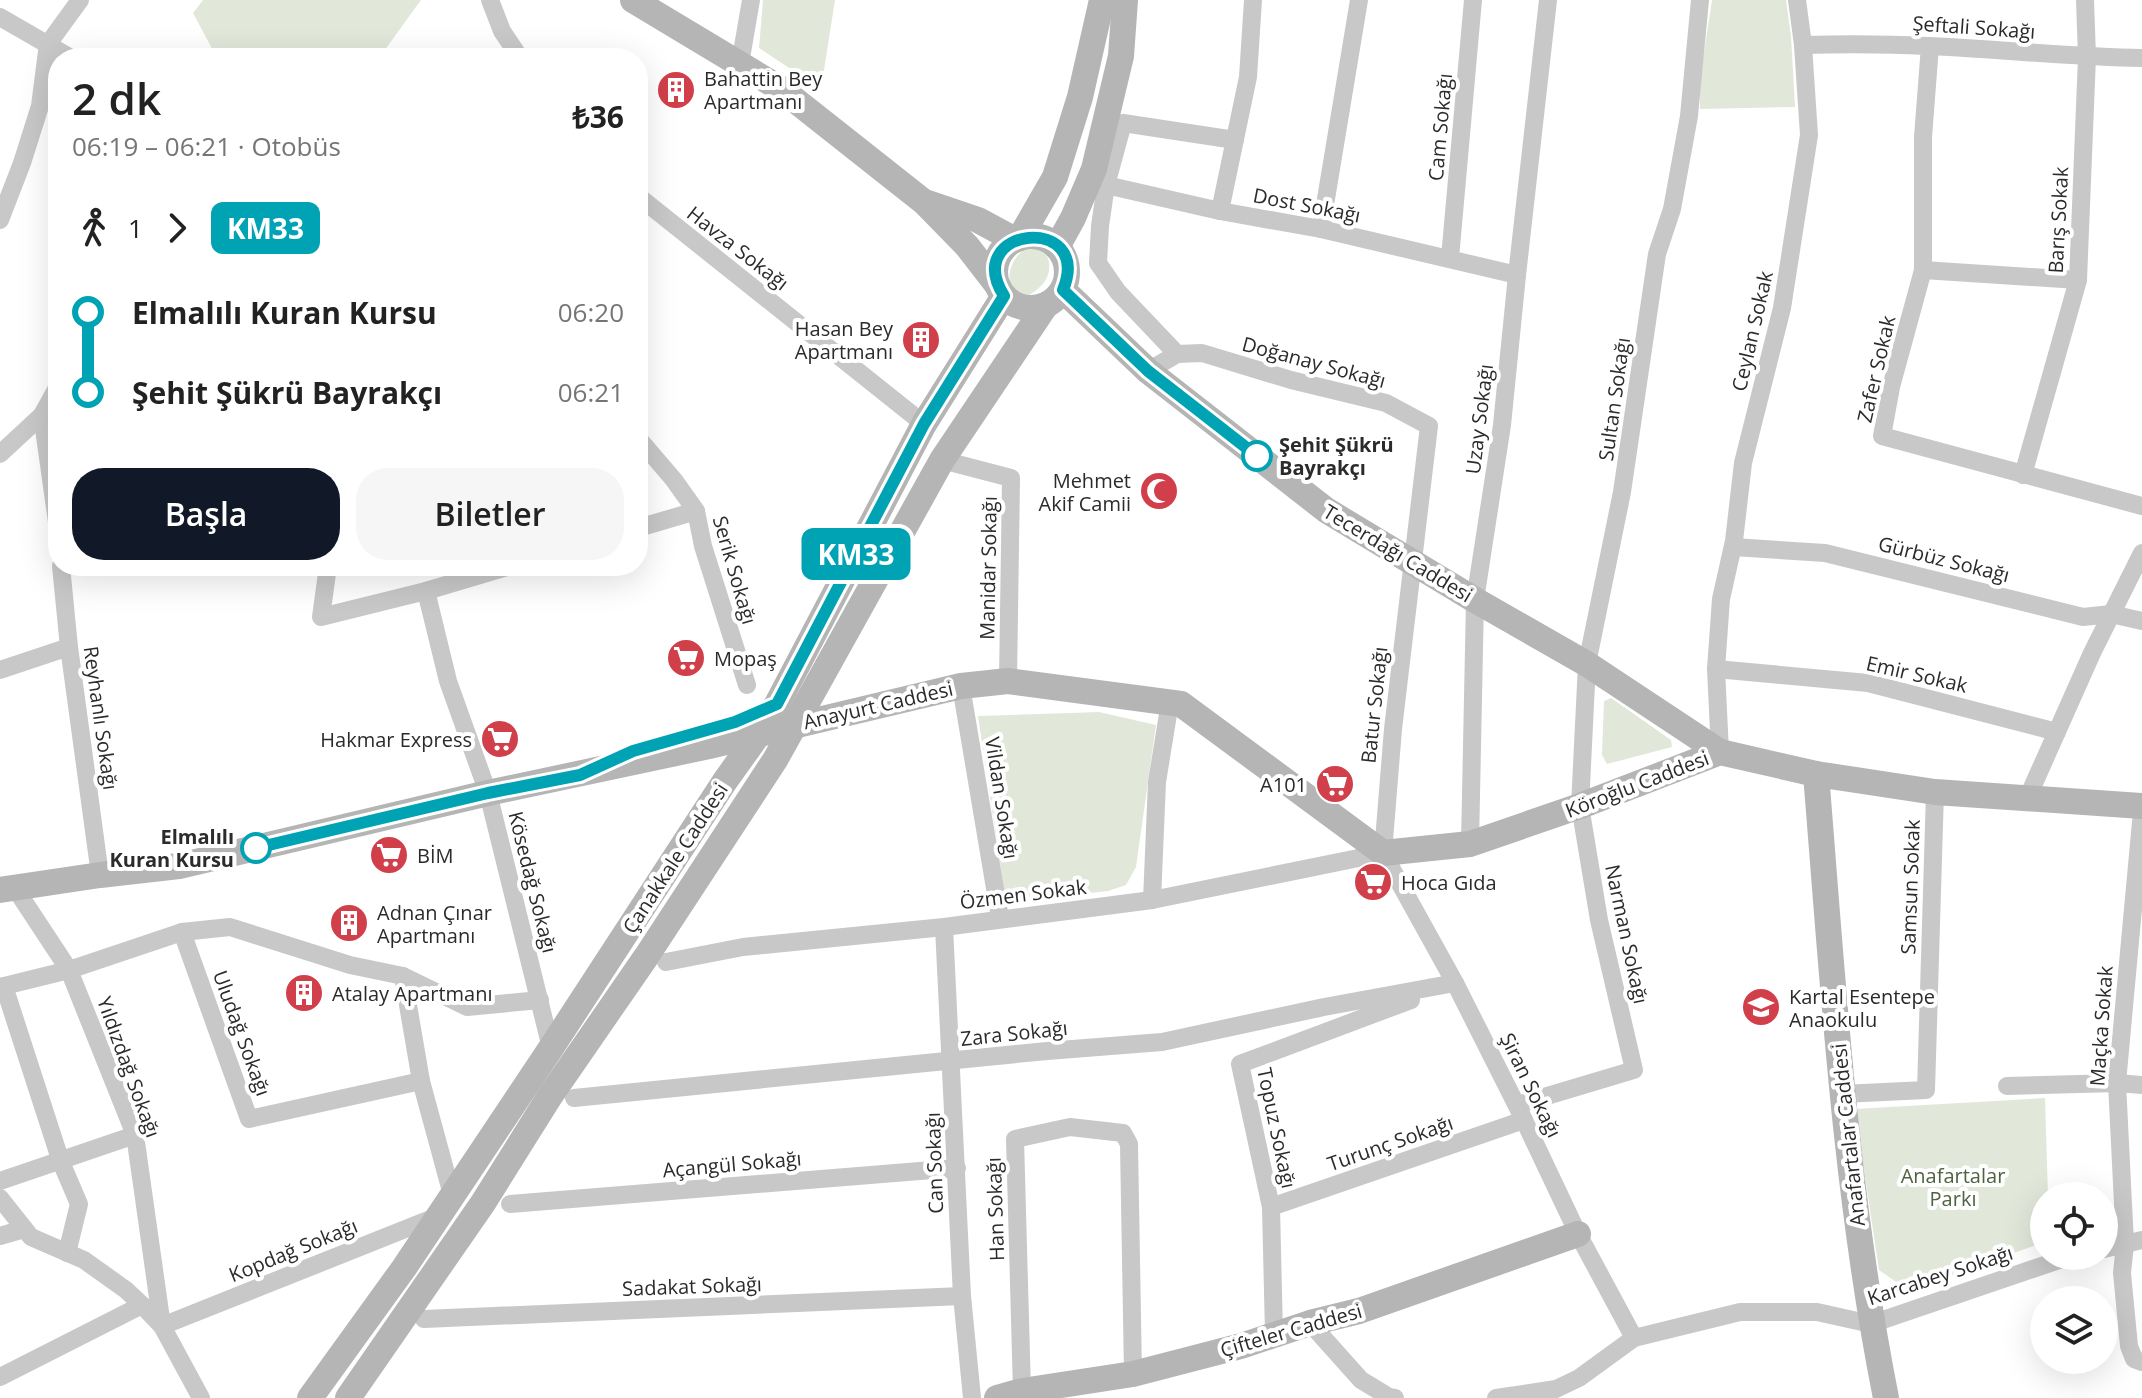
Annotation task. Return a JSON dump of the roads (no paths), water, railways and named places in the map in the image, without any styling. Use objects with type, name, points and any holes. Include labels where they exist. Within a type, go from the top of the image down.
[{"type":"street","points":[[0,220],[40,106],[48,44],[80,0]]},
{"type":"street","points":[[490,0],[502,31],[513,48]]},
{"type":"street","points":[[633,0],[781,89],[924,202],[967,246],[1013,303],[1035,308],[1054,298],[1067,279],[1064,256],[1057,247],[1040,237],[1018,239],[978,220],[924,202]]},
{"type":"street","points":[[740,64],[751,0]]},
{"type":"street","points":[[1001,291],[995,275],[1001,252],[1018,239],[1055,177],[1080,97],[1102,0]]},
{"type":"street","points":[[1125,0],[1121,56],[1094,169],[1098,181],[1100,226],[1098,263],[1118,292],[1177,354],[1148,371]]},
{"type":"street","points":[[1220,211],[1248,77],[1253,0]]},
{"type":"street","points":[[1321,229],[1359,0]]},
{"type":"street","name":"Cam Sokağı","points":[[1450,258],[1473,0]]},
{"type":"street","name":"Uzay Sokağı","points":[[1470,844],[1475,600],[1502,425],[1548,0]]},
{"type":"street","name":"Sultan Sokağı","points":[[1580,806],[1587,664],[1622,492],[1657,254],[1672,209],[1689,116],[1700,0]]},
{"type":"street","name":"Ceylan Sokak","points":[[1720,752],[1716,669],[1721,599],[1733,547],[1743,463],[1782,308],[1809,135],[1797,0]]},
{"type":"street","name":"Barış Sokak","points":[[2023,475],[2078,280],[2087,57],[2085,0]]},
{"type":"street","points":[[0,17],[55,48]]},
{"type":"street","name":"Şeftali Sokağı","points":[[1803,45],[1930,46],[2142,58]]},
{"type":"street","name":"Zafer Sokak","points":[[1930,46],[1923,137],[1923,270],[1891,387],[1882,436],[2142,506]]},
{"type":"street","points":[[1057,247],[1098,181],[1123,123],[1235,140]]},
{"type":"street","name":"Dost Sokağı","points":[[1098,181],[1220,211],[1321,229],[1517,275]]},
{"type":"street","name":"Havza Sokağı","points":[[648,204],[924,424]]},
{"type":"street","points":[[1923,270],[2078,280]]},
{"type":"street","name":"Çanakkale Caddesi","points":[[310,1398],[404,1268],[760,732],[924,424],[1001,291]]},
{"type":"street","name":"Tecerdağı Caddesi","points":[[1054,298],[1326,510],[1587,664],[1720,752]]},
{"type":"street","name":"Çanakkale Caddesi","points":[[348,1398],[483,1203],[550,1096],[775,760],[942,460],[1054,298]]},
{"type":"street","name":"Doğanay Sokağı","points":[[1177,354],[1202,353],[1291,380],[1386,403],[1429,426],[1412,561]]},
{"type":"street","points":[[0,454],[42,415],[48,405]]},
{"type":"street","points":[[42,415],[48,458]]},
{"type":"street","name":"Serik Sokağı","points":[[648,450],[696,511],[703,546],[747,685]]},
{"type":"street","name":"Manidar Sokağı","points":[[942,460],[1011,478],[1008,681]]},
{"type":"street","points":[[648,525],[696,511]]},
{"type":"street","name":"Gürbüz Sokağı","points":[[1733,547],[1825,553],[2083,617],[2111,614],[2142,621]]},
{"type":"street","points":[[2027,799],[2142,553]]},
{"type":"street","name":"Batur Sokağı","points":[[1383,853],[1412,561]]},
{"type":"street","name":"Reyhanlı Sokağı","points":[[62,576],[100,875]]},
{"type":"street","points":[[327,576],[321,617],[476,576]]},
{"type":"street","name":"Kösedağ Sokağı","points":[[426,591],[448,681],[488,793],[551,1048]]},
{"type":"street","points":[[0,670],[69,647]]},
{"type":"street","name":"Emir Sokak","points":[[1716,669],[1868,683],[2057,732]]},
{"type":"street","name":"Anayurt Caddesi","points":[[8,889],[179,866],[961,686],[1008,681],[1176,703]]},
{"type":"street","name":"Vildan Sokağı","points":[[961,686],[1000,918]]},
{"type":"street","points":[[1152,900],[1157,782],[1176,703],[1383,853]]},
{"type":"street","name":"Anayurt Caddesi","points":[[580,775],[633,751],[735,722],[777,704]]},
{"type":"street","points":[[709,746],[726,758],[725,781]]},
{"type":"street","name":"Köroğlu Caddesi","points":[[1383,853],[1470,844],[1720,752],[1816,774],[1935,792],[2142,808]]},
{"type":"street","name":"Anafartalar Caddesi","points":[[1816,774],[1842,1094],[1871,1324],[1886,1398]]},
{"type":"street","name":"Samsun Sokak","points":[[1842,1094],[1926,1090],[1935,792]]},
{"type":"street","name":"Narman Sokağı","points":[[1580,806],[1599,920],[1634,1070]]},
{"type":"street","name":"Maçka Sokak","points":[[2142,808],[2117,1083],[2134,1242],[2122,1273],[2129,1346],[2134,1359],[2142,1362]]},
{"type":"street","name":"Özmen Sokak","points":[[666,962],[743,947],[944,927],[1152,900],[1383,853]]},
{"type":"street","name":"Şiran Sokağı","points":[[1383,853],[1455,983],[1521,1112],[1578,1234],[1634,1338]]},
{"type":"street","name":"Yıldızdağ Sokağı","points":[[8,889],[69,970],[135,1135],[162,1326]]},
{"type":"street","points":[[67,1253],[79,1204],[61,1162],[2,986],[69,970],[182,932],[230,927],[350,965],[403,976],[467,1007],[540,1000]]},
{"type":"street","name":"Can Sokağı","points":[[944,927],[962,1296],[972,1398]]},
{"type":"street","name":"Uludağ Sokağı","points":[[182,932],[249,1119],[421,1081]]},
{"type":"street","points":[[403,976],[446,1205]]},
{"type":"street","name":"Zara Sokağı","points":[[574,1098],[1162,1042],[1455,983]]},
{"type":"street","name":"Topuz Sokağı","points":[[1274,1334],[1271,1207],[1240,1064],[1455,983]]},
{"type":"street","name":"Turunç Sokağı","points":[[1271,1207],[1634,1070]]},
{"type":"street","points":[[2007,1086],[2142,1085]]},
{"type":"street","name":"Han Sokağı","points":[[1005,1396],[1015,1139],[1058,1129],[1113,1130],[1123,1133],[1129,1144],[1133,1374]]},
{"type":"street","points":[[0,1181],[135,1135]]},
{"type":"street","name":"Açangül Sokağı","points":[[510,1204],[957,1168]]},
{"type":"street","points":[[0,1198],[31,1237],[84,1260],[142,1305],[162,1326],[201,1398]]},
{"type":"street","name":"Kopdağ Sokağı","points":[[162,1326],[446,1205]]},
{"type":"street","points":[[0,1236],[24,1229]]},
{"type":"street","name":"Çifteler Caddesi","points":[[1005,1396],[1133,1374],[1241,1346],[1310,1323],[1359,1311],[1578,1234]]},
{"type":"street","name":"Karcabey Sokağı","points":[[1634,1338],[1740,1312],[1817,1312],[1871,1324],[2030,1270]]},
{"type":"street","name":"Sadakat Sokağı","points":[[424,1319],[962,1296]]},
{"type":"street","points":[[0,1377],[142,1305]]},
{"type":"street","points":[[1310,1323],[1361,1380],[1395,1398]]},
{"type":"street","points":[[1496,1398],[1521,1396],[1567,1385],[1634,1338]]},
{"type":"place","name":"Bahattin Bey Apartmanı","points":[[676,90]]},
{"type":"place","name":"Hasan Bey Apartmanı","points":[[921,340]]},
{"type":"place","name":"Şehit Şükrü Bayrakçı","points":[[1257,456]]},
{"type":"place","name":"Mehmet Akif Camii","points":[[1159,491]]},
{"type":"place","name":"Mopaş","points":[[686,658]]},
{"type":"place","name":"Hakmar Express","points":[[500,739]]},
{"type":"place","name":"A101","points":[[1335,784]]},
{"type":"place","name":"Elmalılı Kuran Kursu","points":[[256,848]]},
{"type":"place","name":"BİM","points":[[389,855]]},
{"type":"place","name":"Hoca Gıda","points":[[1373,882]]},
{"type":"place","name":"Adnan Çınar Apartmanı","points":[[349,923]]},
{"type":"place","name":"Atalay Apartmanı","points":[[304,993]]},
{"type":"place","name":"Kartal Esentepe Anaokulu","points":[[1761,1007]]},
{"type":"park label","name":"Anafartalar Parkı","points":[[1953,1186]]}]
